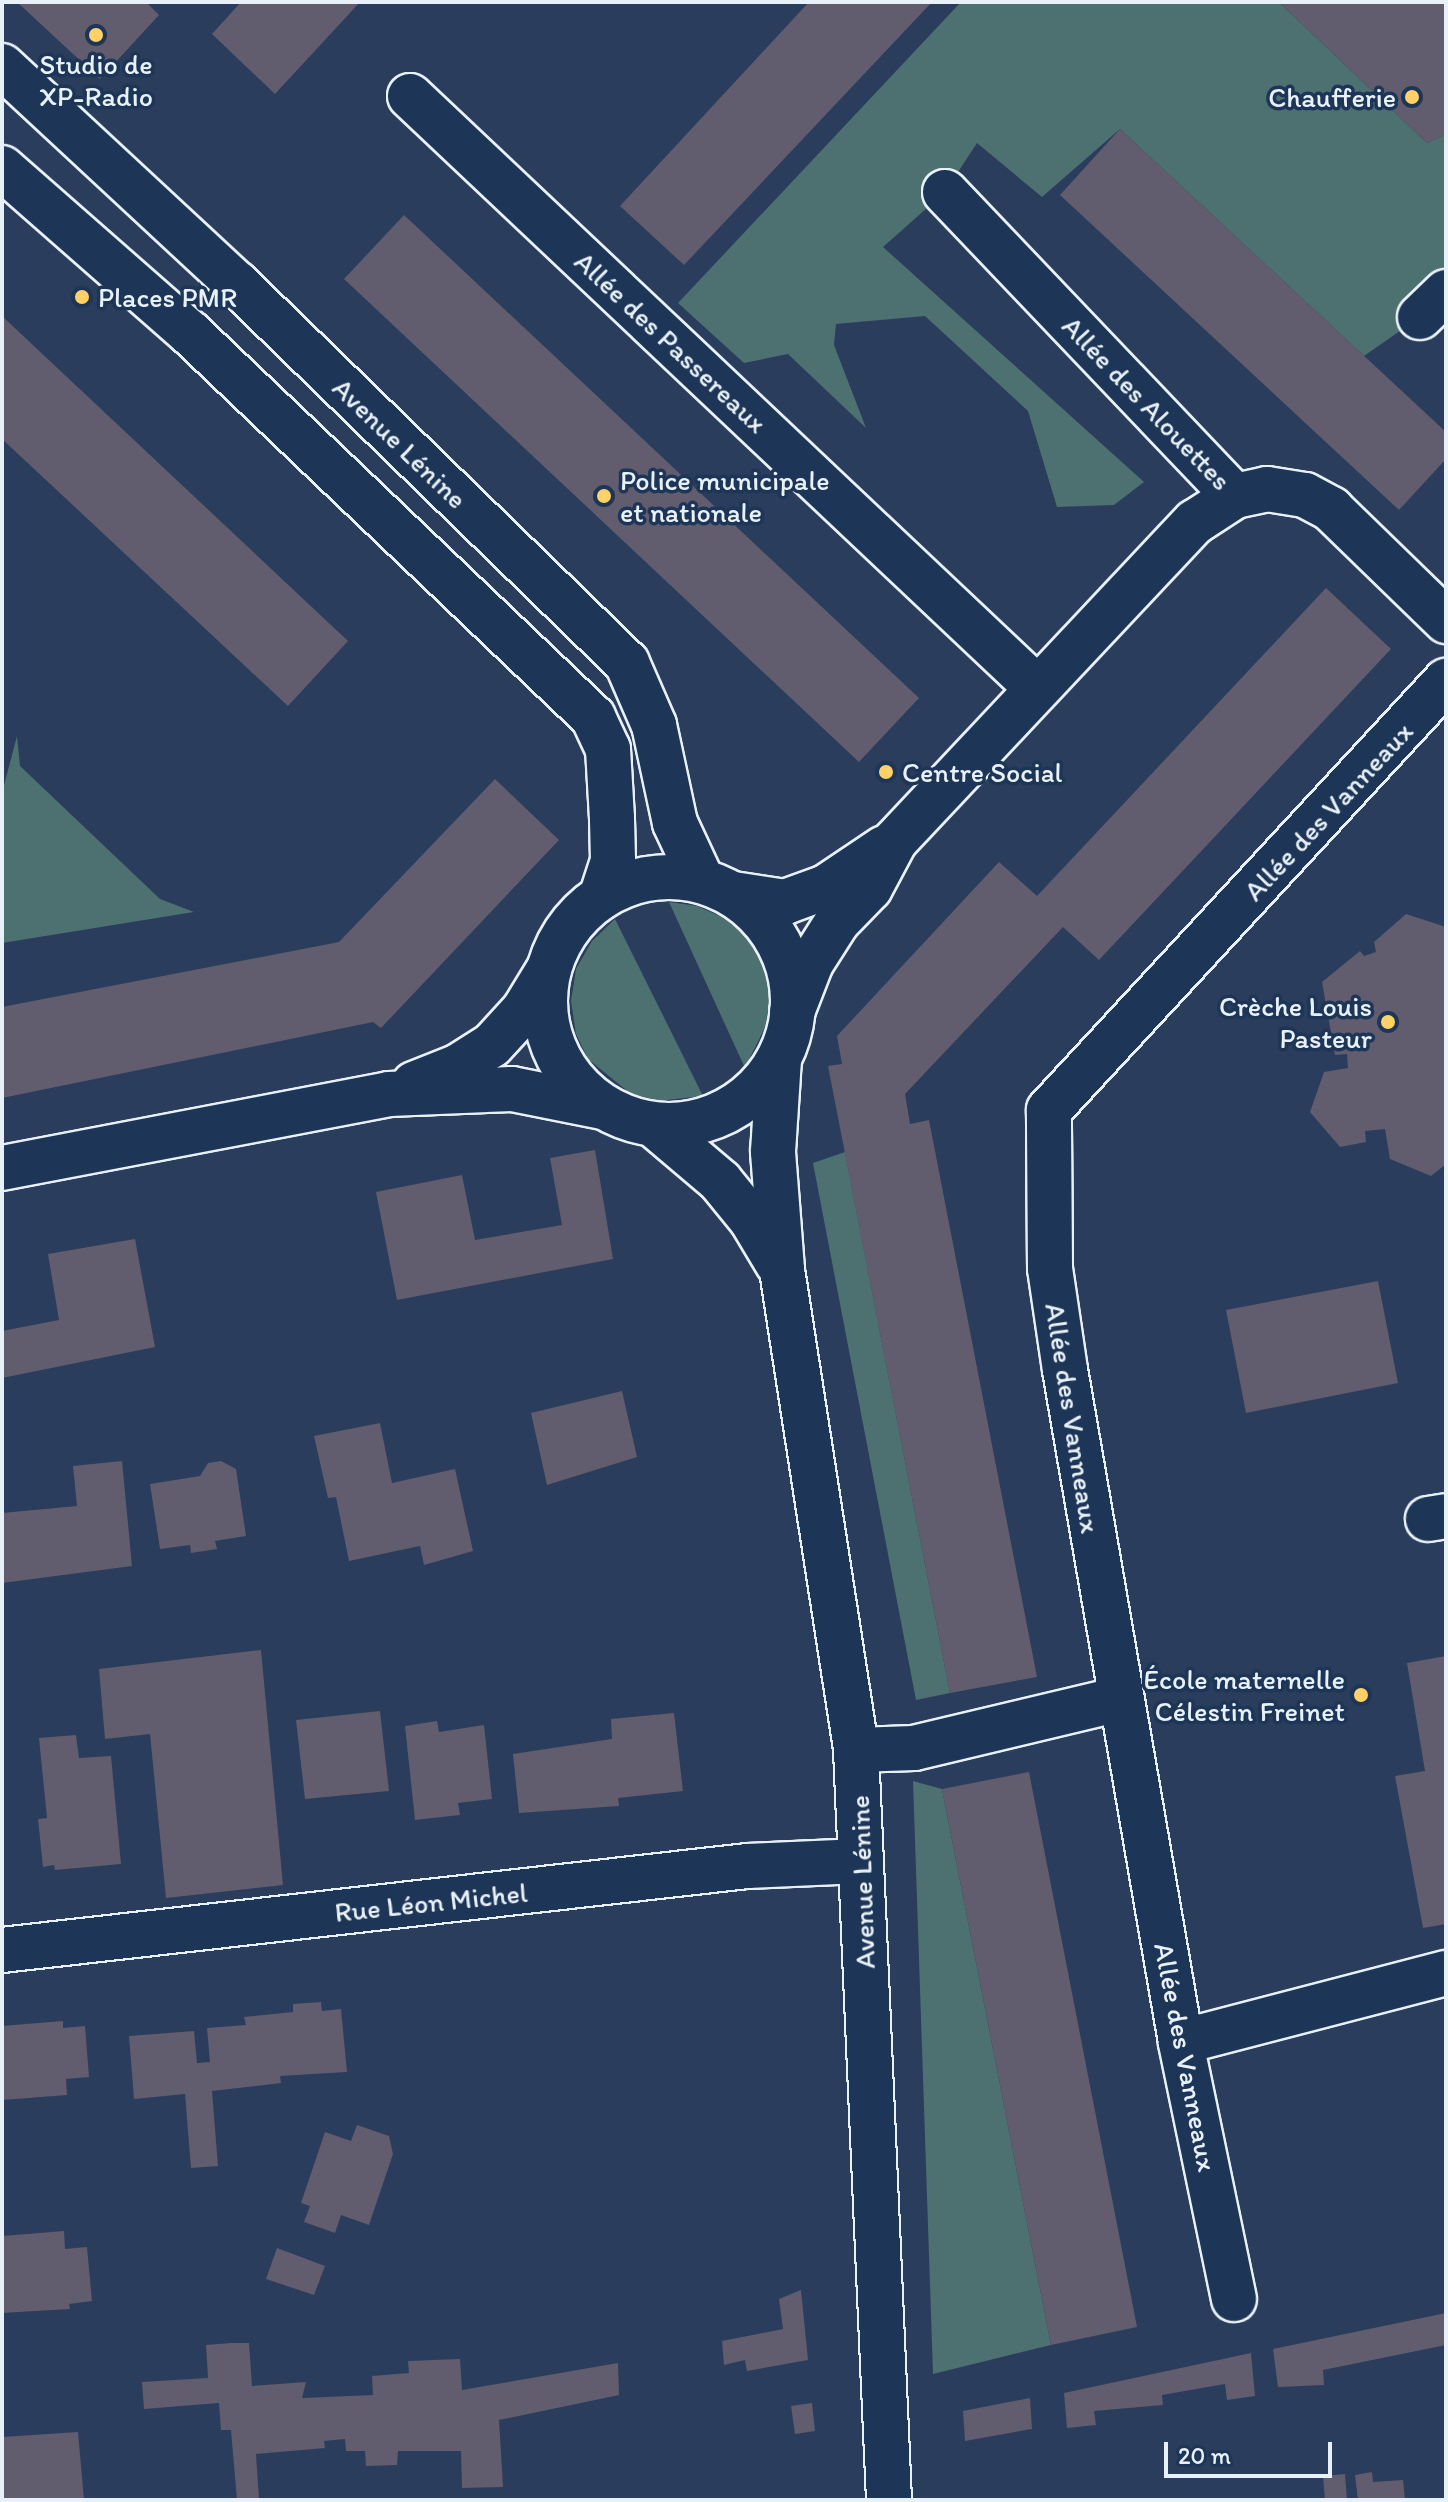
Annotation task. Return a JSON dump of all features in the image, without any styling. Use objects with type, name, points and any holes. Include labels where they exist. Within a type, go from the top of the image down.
[{"type":"street","name":"Avenue Lénine","points":[[2,66],[237,284],[627,663],[654,725],[675,823],[718,887]]},
{"type":"street","name":"Allée des Passereaux","points":[[410,96],[1037,688]]},
{"type":"street","points":[[2,168],[190,333],[593,717],[608,749],[612,819],[613,861],[601,897]]},
{"type":"street","name":"Allée des Alouettes","points":[[945,192],[1235,496],[1267,489],[1305,495],[1331,509],[1446,621]]},
{"type":"street","points":[[389,1094],[457,1067],[492,1045],[524,1010],[571,924],[601,897],[633,882],[667,876],[785,902],[826,887],[895,841],[1195,522],[1235,496]]},
{"type":"street","name":"Allée des Vanneaux","points":[[1234,2299],[1181,2042],[1120,1699],[1050,1268],[1049,1110],[1446,681]]},
{"type":"street","points":[[2,1168],[389,1094],[512,1089],[609,1109],[654,1125],[704,1120],[727,1111],[748,1097],[779,1059],[792,1012],[811,963],[837,922],[870,888],[895,841]]},
{"type":"street","points":[[718,887],[760,916],[780,945],[792,982],[792,1012]]},
{"type":"street","points":[[550,967],[544,998],[549,1036],[566,1072],[609,1109]]},
{"type":"street","name":"Avenue Lénine","points":[[779,1059],[773,1152],[782,1270],[856,1750],[889,2500]]},
{"type":"street","name":"Avenue Lénine","points":[[654,1125],[720,1181],[751,1219],[782,1270]]},
{"type":"street","points":[[856,1750],[914,1748],[1120,1699]]},
{"type":"street","name":"Rue Léon Michel","points":[[2,1950],[747,1866],[861,1861]]},
{"type":"street","points":[[1181,2042],[1446,1973]]},
{"type":"green space","points":[[961,2],[1279,2],[1427,143],[1446,134],[1446,292],[1420,317],[1364,356],[1120,129],[1042,197],[977,143],[945,192],[883,247],[1144,482],[1114,505],[1057,507],[1028,411],[925,316],[836,324],[834,345],[866,428],[788,354],[744,363],[678,303]]},
{"type":"green space","points":[[17,736],[20,766],[160,899],[194,912],[2,943],[2,793]]},
{"type":"green space","points":[[669,902],[697,906],[722,917],[744,934],[760,958],[769,988],[769,1019],[745,1068]]},
{"type":"green space","points":[[615,919],[703,1096],[658,1101],[631,1094],[588,1059],[576,1034],[571,1001],[576,969],[592,941]]},
{"type":"green space","points":[[845,1152],[950,1693],[916,1700],[813,1163]]},
{"type":"green space","points":[[913,1781],[942,1789],[1051,2345],[933,2374]]},
{"type":"building","name":"Studio de XP-Radio","points":[[17,2],[146,2],[159,15],[100,79]]},
{"type":"building","points":[[241,2],[360,2],[275,94],[212,34]]},
{"type":"building","points":[[809,2],[932,2],[684,265],[620,206]]},
{"type":"building","name":"Chaufferie","points":[[1279,2],[1446,2],[1446,134],[1427,143]]},
{"type":"building","points":[[1120,129],[1446,432],[1446,459],[1399,510],[1060,195]]},
{"type":"building","points":[[404,215],[919,698],[859,762],[344,279]]},
{"type":"building","points":[[2,316],[348,641],[288,706],[2,439]]},
{"type":"building","points":[[1326,588],[1391,649],[1099,960],[1063,927],[905,1094],[910,1124],[929,1120],[1037,1677],[950,1693],[828,1066],[842,1064],[837,1036],[999,862],[1037,896]]},
{"type":"building","points":[[495,779],[559,840],[381,1028],[373,1022],[2,1098],[2,1007],[339,942]]},
{"type":"building","name":"Crèche Louis Pasteur","points":[[1406,914],[1446,927],[1446,1164],[1431,1176],[1390,1159],[1385,1129],[1365,1131],[1366,1142],[1340,1147],[1310,1112],[1324,1072],[1348,1068],[1347,1054],[1335,1055],[1322,982],[1360,951],[1364,956],[1376,952],[1374,942]]},
{"type":"building","points":[[595,1150],[613,1259],[397,1300],[376,1192],[462,1175],[475,1240],[562,1225],[550,1158]]},
{"type":"building","points":[[135,1239],[155,1347],[2,1378],[2,1331],[59,1320],[48,1254]]},
{"type":"building","points":[[1378,1281],[1398,1383],[1246,1413],[1226,1310]]},
{"type":"building","points":[[622,1391],[637,1457],[547,1485],[531,1413]]},
{"type":"building","points":[[380,1423],[392,1483],[455,1469],[473,1551],[424,1565],[420,1546],[349,1561],[336,1497],[328,1498],[314,1436]]},
{"type":"building","points":[[122,1461],[132,1566],[2,1583],[2,1513],[77,1506],[73,1466]]},
{"type":"building","points":[[221,1461],[236,1469],[246,1536],[215,1541],[217,1549],[191,1553],[190,1545],[160,1549],[150,1484],[200,1476],[208,1463]]},
{"type":"building","points":[[261,1650],[283,1885],[166,1898],[150,1734],[105,1739],[99,1669]]},
{"type":"building","points":[[1446,1656],[1446,1924],[1423,1928],[1395,1776],[1425,1771],[1407,1663]]},
{"type":"building","points":[[380,1711],[389,1791],[305,1799],[296,1720]]},
{"type":"building","points":[[674,1713],[683,1791],[618,1798],[619,1806],[519,1813],[513,1754],[612,1739],[611,1719]]},
{"type":"building","points":[[437,1721],[439,1732],[484,1725],[492,1799],[458,1803],[460,1815],[415,1820],[405,1726]]},
{"type":"building","points":[[76,1735],[79,1758],[111,1756],[121,1864],[55,1870],[54,1865],[43,1867],[38,1819],[47,1818],[39,1738]]},
{"type":"building","points":[[1029,1772],[1137,2327],[1051,2345],[942,1789]]},
{"type":"building","points":[[321,2002],[322,2011],[341,2009],[347,2072],[280,2076],[281,2083],[212,2091],[218,2166],[191,2168],[185,2094],[134,2099],[129,2036],[194,2031],[197,2063],[210,2062],[207,2028],[246,2025],[244,2017],[293,2012],[293,2004]]},
{"type":"building","points":[[63,2021],[63,2028],[85,2026],[89,2077],[66,2079],[67,2095],[2,2100],[2,2026]]},
{"type":"building","points":[[357,2125],[389,2136],[393,2154],[369,2225],[341,2215],[335,2233],[304,2222],[310,2206],[301,2203],[325,2132],[351,2141]]},
{"type":"building","points":[[64,2231],[65,2249],[87,2247],[92,2301],[69,2304],[70,2309],[2,2313],[2,2236]]},
{"type":"building","points":[[277,2248],[325,2266],[314,2295],[266,2279]]},
{"type":"building","points":[[801,2290],[808,2360],[747,2371],[745,2360],[724,2365],[722,2341],[783,2329],[779,2299]]},
{"type":"building","points":[[1446,2313],[1446,2345],[1323,2370],[1324,2385],[1278,2387],[1273,2349]]},
{"type":"building","points":[[249,2343],[252,2386],[306,2382],[302,2398],[373,2395],[372,2376],[409,2373],[408,2361],[460,2359],[462,2390],[618,2363],[619,2395],[499,2420],[503,2487],[462,2488],[461,2451],[398,2451],[397,2465],[366,2466],[365,2451],[346,2451],[345,2439],[324,2441],[325,2448],[256,2454],[259,2500],[237,2500],[231,2430],[221,2430],[219,2403],[144,2409],[142,2382],[208,2378],[206,2345]]},
{"type":"building","points":[[1251,2353],[1255,2396],[1227,2400],[1225,2384],[1162,2395],[1163,2405],[1094,2411],[1096,2425],[1067,2428],[1064,2393]]},
{"type":"building","points":[[1030,2398],[1032,2429],[965,2441],[963,2411]]},
{"type":"building","points":[[812,2403],[815,2431],[795,2434],[791,2406]]},
{"type":"building","points":[[78,2432],[84,2500],[2,2500],[2,2437]]},
{"type":"building","points":[[1372,2472],[1373,2482],[1403,2480],[1405,2500],[1358,2500],[1355,2475]]},
{"type":"building","points":[[1345,2474],[1347,2500],[1325,2500],[1323,2476]]},
{"type":"place","name":"Studio de XP-Radio","points":[[96,35]]},
{"type":"place","name":"Chaufferie","points":[[1412,97]]},
{"type":"place","name":"Places PMR","points":[[82,297]]},
{"type":"place","name":"Police municipale et nationale","points":[[604,496]]},
{"type":"place","name":"Centre Social","points":[[886,772]]},
{"type":"place","name":"Crèche Louis Pasteur","points":[[1388,1022]]},
{"type":"place","name":"École maternelle Célestin Freinet","points":[[1361,1695]]}]
